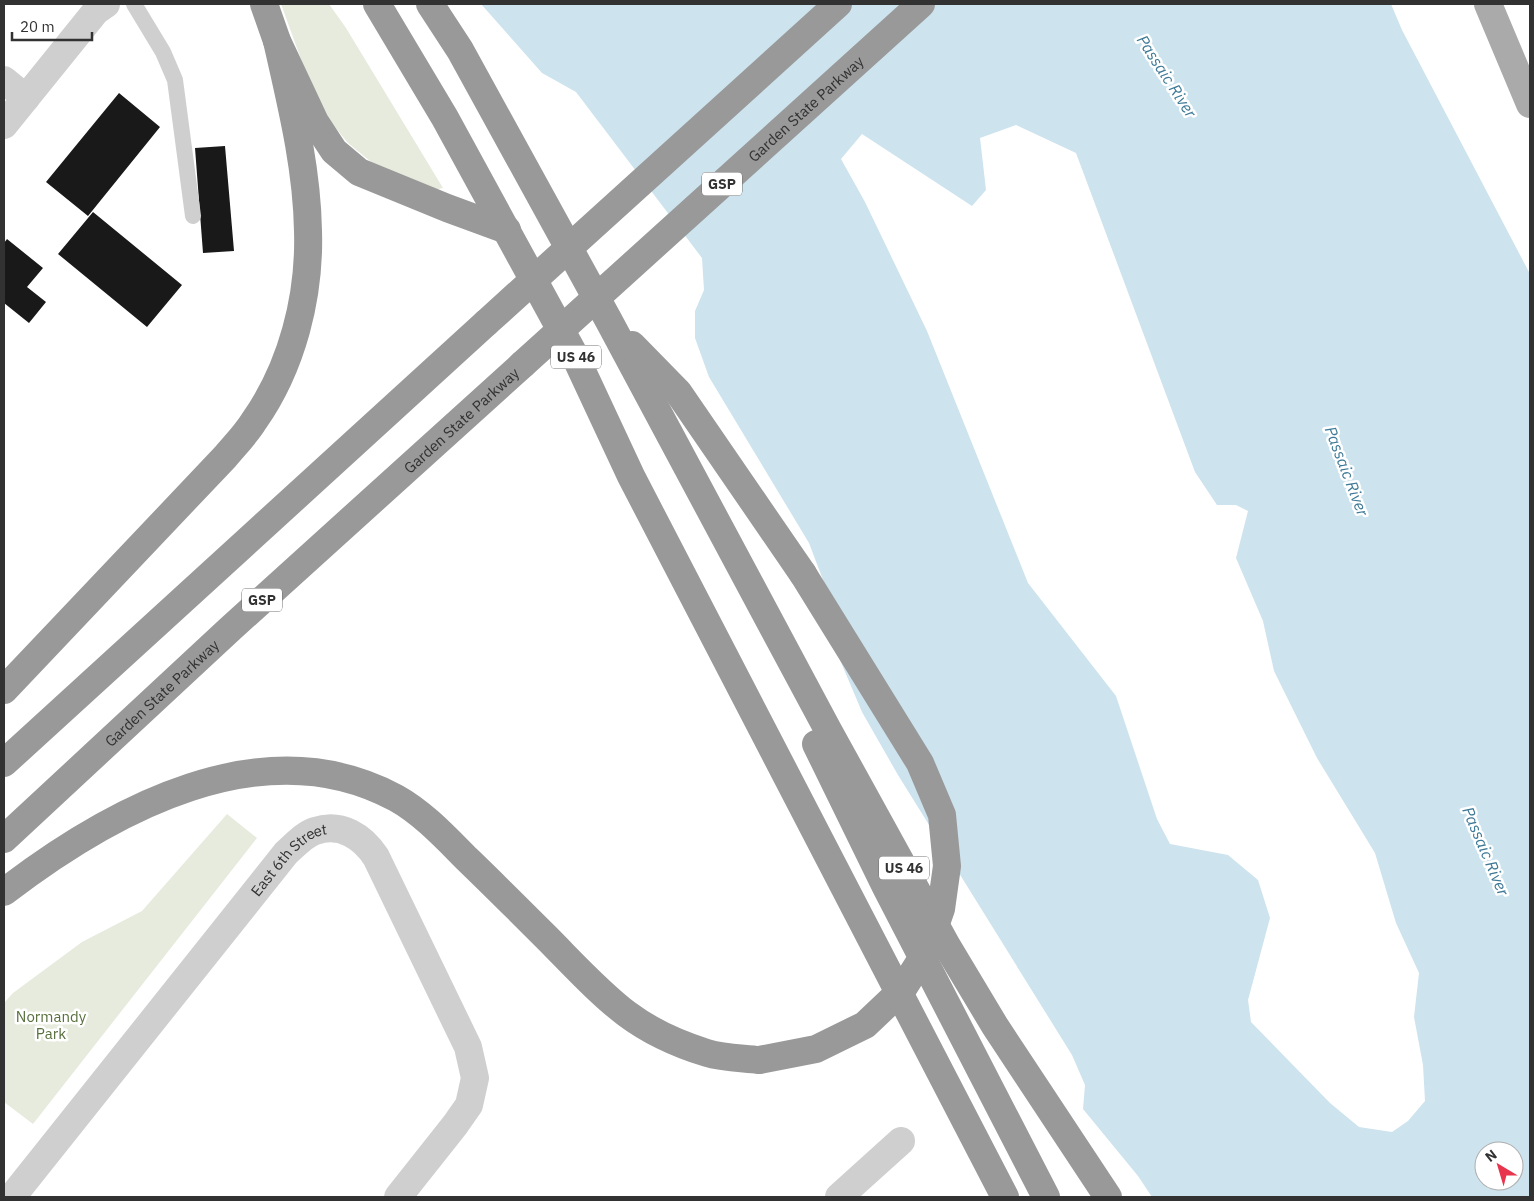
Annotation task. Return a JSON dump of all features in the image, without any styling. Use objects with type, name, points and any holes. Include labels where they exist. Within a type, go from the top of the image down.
[{"type":"highway","points":[[264,4],[277,40],[316,122],[334,151],[359,172],[431,202],[507,230]]},
{"type":"highway","name":"US 46","points":[[377,4],[445,118],[575,356],[631,476],[1004,1196]]},
{"type":"highway","name":"US 46","points":[[430,4],[460,50],[609,321],[828,730],[947,946],[995,1026],[1108,1197]]},
{"type":"highway","points":[[4,763],[838,4]]},
{"type":"highway","name":"Garden State Parkway","points":[[4,839],[216,642],[921,4]]},
{"type":"highway","points":[[4,690],[225,457],[254,422],[278,382],[294,337],[306,288],[308,231],[304,177],[294,116],[277,40]]},
{"type":"highway","points":[[4,892],[86,835],[136,808],[194,786],[255,771],[306,770],[354,780],[397,799],[435,827],[627,1014],[667,1039],[709,1054],[760,1060],[816,1049],[865,1025],[902,990],[926,952],[941,909],[947,866],[942,815],[920,763],[803,574],[678,392],[609,321]]},
{"type":"highway","points":[[720,528],[813,738],[890,896],[1046,1197]]},
{"type":"main road","points":[[1488,4],[1530,104]]},
{"type":"street","points":[[4,126],[96,11],[106,4]]},
{"type":"street","points":[[4,80],[26,98]]},
{"type":"street","name":"East 6th Street","points":[[12,1197],[286,853],[314,831],[330,828],[356,835],[368,845],[376,857],[468,1047],[475,1078],[469,1105],[437,1149],[398,1197]]},
{"type":"street","points":[[839,1197],[901,1141]]},
{"type":"lane","points":[[134,4],[163,52],[175,80],[193,216]]},
{"type":"green space","points":[[281,4],[329,4],[346,28],[443,188],[434,190],[381,170],[348,143],[326,116],[306,73]]},
{"type":"green space","name":"Normandy Park","points":[[227,814],[257,838],[33,1124],[4,1102],[4,1003],[13,993],[82,942],[142,911]]},
{"type":"water","name":"Passaic River","points":[[481,4],[1391,4],[1402,30],[1530,274],[1530,1197],[1152,1197],[1138,1176],[1083,1109],[1085,1085],[1072,1055],[898,775],[862,712],[840,660],[828,593],[809,543],[709,377],[695,338],[695,311],[704,290],[702,258],[576,92],[542,73]],"holes":[[[1016,125],[1076,153],[1195,472],[1217,505],[1236,505],[1248,511],[1236,558],[1263,621],[1274,671],[1317,758],[1375,853],[1396,923],[1419,973],[1414,1017],[1423,1065],[1425,1101],[1408,1121],[1392,1132],[1359,1127],[1330,1103],[1251,1022],[1248,1000],[1270,918],[1258,880],[1228,855],[1170,844],[1157,819],[1116,696],[1028,583],[927,331],[865,202],[841,159],[862,134],[972,206],[986,190],[980,138]]]},
{"type":"building","points":[[119,93],[160,127],[88,216],[46,182]]},
{"type":"building","points":[[225,146],[234,251],[203,253],[195,148]]},
{"type":"building","points":[[93,212],[182,285],[147,327],[58,254]]},
{"type":"building","points":[[7,239],[43,268],[27,287],[46,302],[29,323],[4,303],[4,243]]}]
